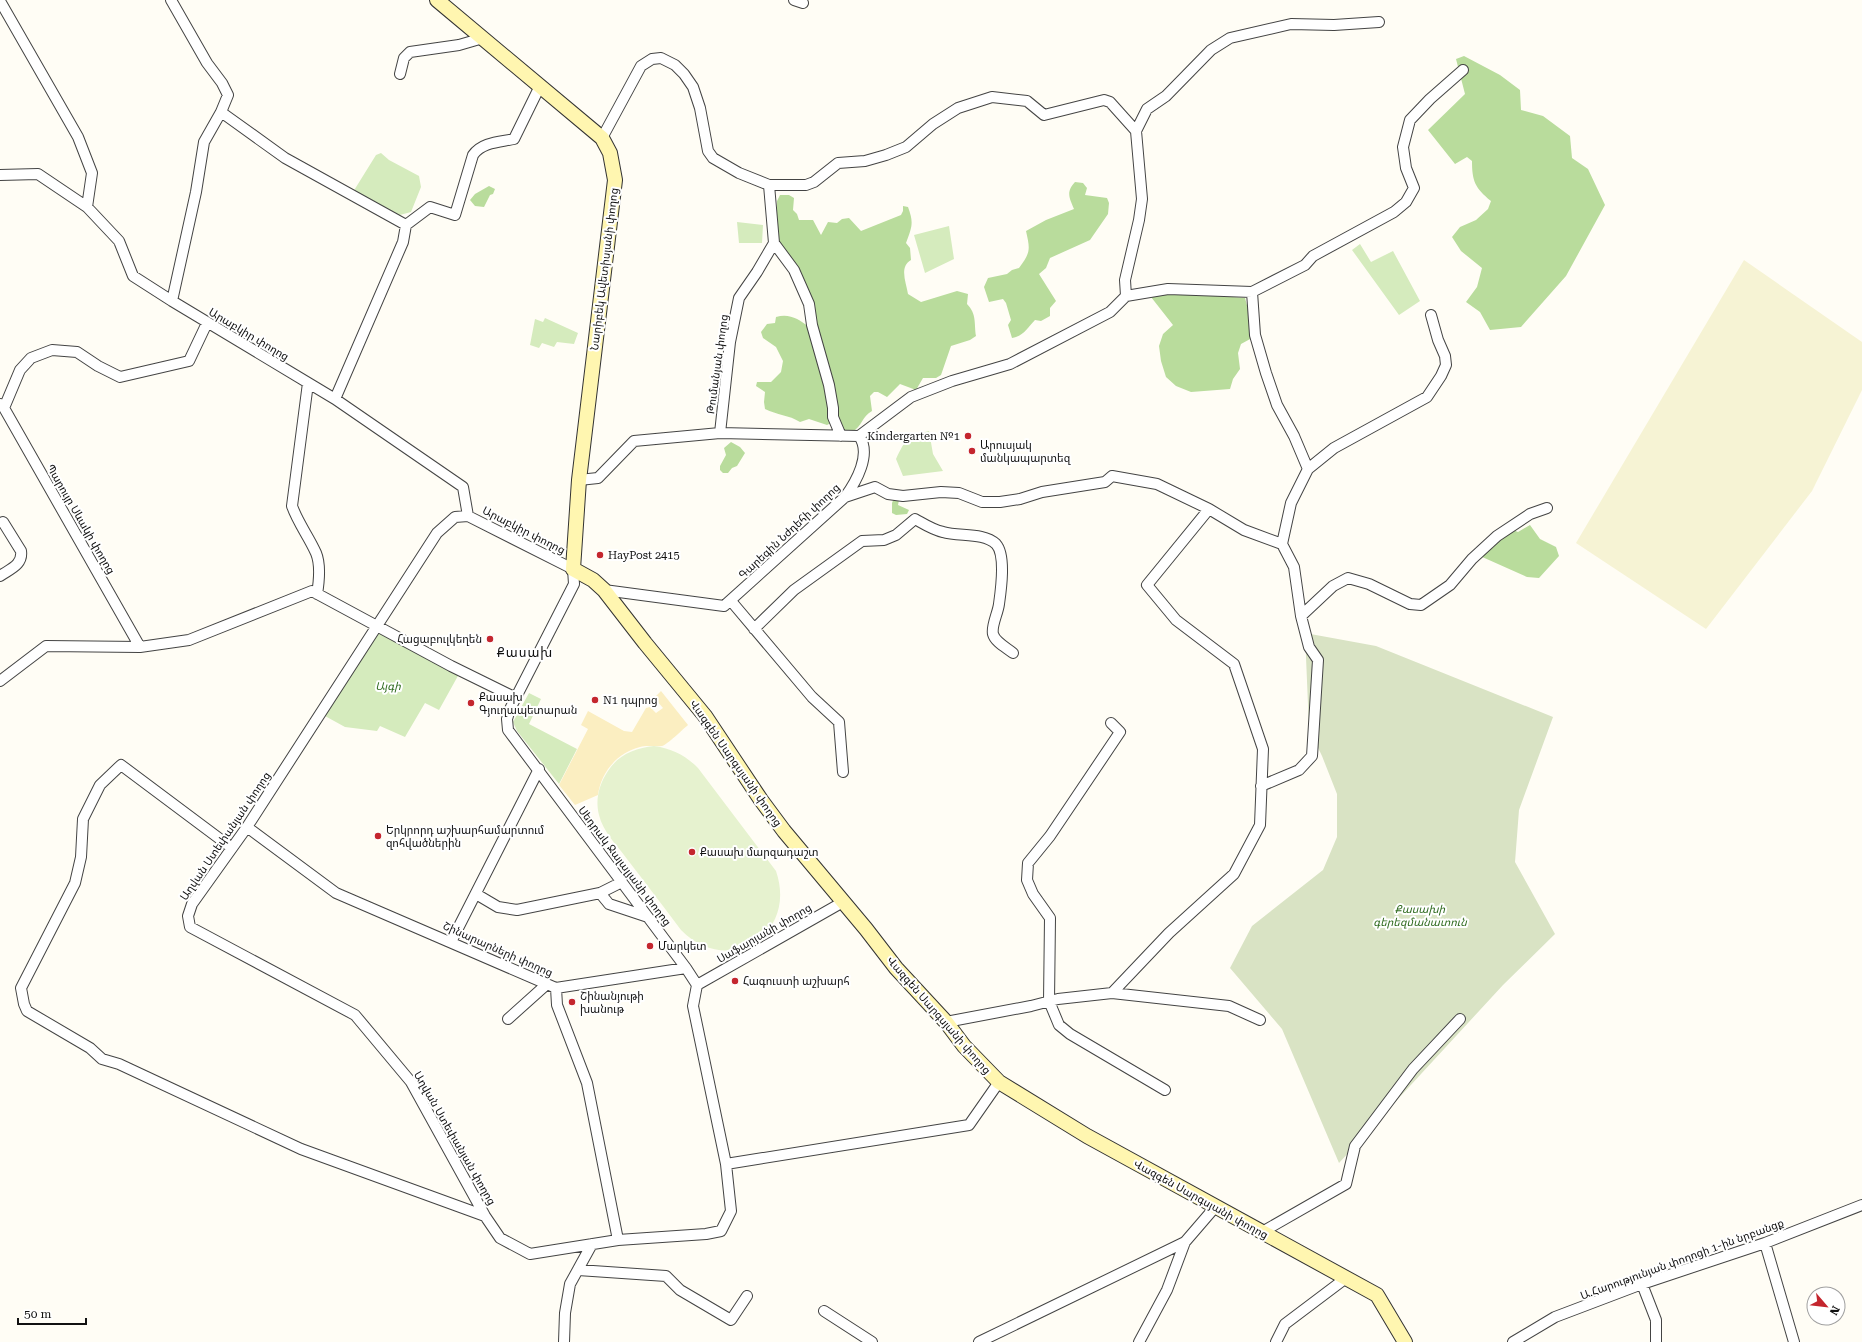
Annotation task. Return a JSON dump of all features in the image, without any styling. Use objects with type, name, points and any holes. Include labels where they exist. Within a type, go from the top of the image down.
[{"type":"street","points":[[171,0],[207,63],[222,83],[228,95],[221,112],[204,142],[196,192],[172,301]]},
{"type":"street","name":"Նարիբեկ Ավետիսյանի փողոց","points":[[437,0],[602,138],[610,153],[615,180],[579,480],[573,569]]},
{"type":"street","points":[[0,1],[78,137],[92,173],[88,207]]},
{"type":"street","points":[[1126,296],[1125,280],[1139,220],[1142,199],[1136,131],[1147,109],[1166,96],[1211,50],[1230,38],[1291,24],[1334,25],[1379,22]]},
{"type":"street","points":[[400,74],[404,58],[410,52],[459,45],[483,38]]},
{"type":"street","points":[[602,138],[640,66],[652,59],[661,58],[675,65],[684,74],[693,87],[700,108],[708,151],[712,158],[739,173],[769,186],[806,185],[814,182],[838,163],[865,161],[886,155],[906,147],[933,124],[958,108],[992,97],[1027,101],[1044,115],[1099,100],[1104,100],[1110,102],[1136,131]]},
{"type":"street","points":[[579,480],[598,478],[634,441],[720,433],[859,436],[911,397],[952,381],[1010,364],[1110,312],[1126,296],[1168,289],[1252,292],[1305,265],[1313,256],[1394,212],[1406,202],[1414,188],[1406,168],[1403,147],[1410,120],[1430,99],[1463,70]]},
{"type":"street","points":[[335,398],[403,242],[406,225],[430,207],[455,216],[473,155],[477,149],[485,145],[514,139],[540,86]]},
{"type":"street","points":[[221,112],[285,158],[406,225]]},
{"type":"street","name":"Արաբկիր փողոց","points":[[0,175],[38,174],[88,207],[119,241],[133,276],[207,323],[335,398],[463,487],[468,516],[573,569]]},
{"type":"street","points":[[769,186],[774,243],[794,270],[804,290],[829,386],[833,417],[841,436]]},
{"type":"street","name":"Թումանյան փողոց","points":[[720,433],[730,342],[739,298],[757,272],[774,243]]},
{"type":"street","points":[[1252,292],[1255,335],[1266,373],[1277,405],[1294,436],[1308,469]]},
{"type":"street","points":[[1261,786],[1299,770],[1312,756],[1318,660],[1309,648],[1301,616],[1294,567],[1282,544],[1291,503],[1308,469],[1334,448],[1427,397],[1442,376],[1446,365],[1445,356],[1438,340],[1431,315]]},
{"type":"street","points":[[2,406],[20,370],[31,358],[52,350],[76,352],[98,366],[120,376],[190,361],[207,323]]},
{"type":"street","points":[[308,383],[292,506],[298,523],[317,555],[319,580],[318,594]]},
{"type":"street","name":"Պարույր Սևակի փողոց","points":[[2,406],[140,648]]},
{"type":"street","name":"Գարեգին Նժդեհի փողոց","points":[[731,601],[845,497],[852,487],[859,471],[862,459],[864,449],[859,436]]},
{"type":"street","points":[[845,497],[875,487],[888,494],[903,496],[941,492],[959,493],[982,502],[1000,502],[1020,499],[1042,492],[1105,482],[1112,476],[1157,484],[1209,509],[1244,530],[1282,544]]},
{"type":"street","points":[[1301,616],[1333,586],[1348,578],[1369,584],[1410,604],[1421,605],[1450,585],[1472,559],[1497,536],[1530,514],[1547,508]]},
{"type":"street","points":[[1112,993],[1169,933],[1234,874],[1260,825],[1263,749],[1234,664],[1176,620],[1147,585],[1209,509]]},
{"type":"street","name":"Աղվան Ստեփանյան փողոց","points":[[468,516],[455,517],[436,533],[247,827],[192,904],[188,916],[190,926],[355,1015],[411,1082],[485,1216],[500,1238],[530,1254],[618,1240],[706,1234],[721,1231],[731,1211],[726,1164]]},
{"type":"street","points":[[754,629],[794,590],[862,541],[884,540],[896,535],[915,519],[940,532],[956,536],[984,537],[995,544],[1000,550],[1002,563],[999,605],[993,633],[996,639],[1013,653]]},
{"type":"street","points":[[0,576],[18,564],[22,556],[21,551],[4,522]]},
{"type":"street","name":"Վազգեն Սարգսյանի փողոց","points":[[573,569],[593,580],[604,590],[705,716],[760,800],[784,831],[866,929],[896,968],[946,1022],[964,1046],[999,1082],[1088,1136],[1377,1295],[1405,1342]]},
{"type":"street","name":"Սեդրակ Ջալալյանի փողոց","points":[[573,569],[574,584],[516,698],[507,719],[508,730],[686,968],[697,985]]},
{"type":"street","points":[[604,590],[724,606],[731,601],[812,697],[839,722],[844,772]]},
{"type":"street","points":[[0,680],[46,646],[140,648],[189,640],[312,592],[451,666],[516,698]]},
{"type":"street","points":[[1111,723],[1120,732],[1050,836],[1028,863],[1027,880],[1032,894],[1050,918],[1049,1001],[1059,1025],[1070,1034],[1165,1090]]},
{"type":"street","name":"Աղվան Ստեփանյան փողոց","points":[[232,848],[121,765],[100,785],[83,819],[81,857],[75,883],[21,988],[27,1011],[90,1048],[102,1059],[120,1064],[301,1149],[485,1216]]},
{"type":"street","points":[[451,942],[538,769]]},
{"type":"street","name":"Շինարարների փողոց","points":[[247,827],[336,893],[552,986],[557,1006],[587,1083],[618,1240]]},
{"type":"street","points":[[476,894],[498,907],[517,910],[600,893],[622,882]]},
{"type":"street","points":[[600,893],[609,904],[648,917]]},
{"type":"street","name":"Սաֆարյանի փողոց","points":[[697,985],[843,902]]},
{"type":"street","points":[[508,1019],[552,986],[686,968]]},
{"type":"street","points":[[697,985],[693,1006],[726,1164],[969,1124],[999,1082]]},
{"type":"street","points":[[946,1022],[1031,1006],[1049,1001],[1112,993],[1229,1006],[1260,1020]]},
{"type":"street","points":[[1262,1232],[1346,1184],[1355,1146],[1413,1069],[1460,1019]]},
{"type":"street","name":"Ա.Հարությունյան փողոցի 1-ին նրբանցք","points":[[1513,1342],[1555,1317],[1642,1284],[1765,1243],[1862,1205]]},
{"type":"street","points":[[1138,1342],[1167,1290],[1185,1242],[1216,1206]]},
{"type":"street","points":[[979,1342],[1185,1242]]},
{"type":"street","points":[[1765,1243],[1794,1342]]},
{"type":"street","points":[[564,1342],[565,1312],[570,1284],[592,1244]]},
{"type":"street","points":[[578,1270],[666,1276],[680,1290],[731,1320],[747,1296]]},
{"type":"street","points":[[1276,1342],[1285,1324],[1346,1278]]},
{"type":"street","points":[[1642,1284],[1656,1320],[1656,1342]]},
{"type":"street","points":[[824,1312],[872,1342]]},
{"type":"shaded area","points":[[1744,260],[1862,342],[1862,390],[1812,491],[1706,629],[1576,543]]},
{"type":"green space","points":[[1464,56],[1500,75],[1520,90],[1521,110],[1543,116],[1570,136],[1572,158],[1588,169],[1605,205],[1566,276],[1521,327],[1490,330],[1480,312],[1466,302],[1477,287],[1482,268],[1461,251],[1452,237],[1460,227],[1476,220],[1488,209],[1491,201],[1481,192],[1476,184],[1473,174],[1472,161],[1467,157],[1455,164],[1428,130],[1465,94],[1456,59]]},
{"type":"green space","points":[[381,153],[389,160],[419,176],[421,187],[411,212],[396,216],[353,192],[376,155]]},
{"type":"green space","points":[[1075,182],[1083,183],[1087,188],[1085,195],[1107,198],[1109,203],[1108,214],[1090,240],[1050,258],[1046,268],[1039,274],[1056,301],[1050,308],[1050,316],[1041,321],[1035,320],[1022,334],[1012,338],[1008,325],[1011,320],[1006,303],[1003,299],[989,302],[984,287],[988,278],[1007,274],[1012,270],[1019,268],[1028,254],[1029,246],[1026,231],[1046,220],[1074,209],[1069,192]]},
{"type":"green space","points":[[489,186],[495,189],[484,207],[475,206],[470,200],[475,194]]},
{"type":"green space","points":[[780,195],[789,195],[794,198],[793,210],[797,214],[799,220],[813,220],[821,235],[828,222],[837,223],[842,219],[849,218],[861,231],[901,215],[903,206],[908,207],[912,225],[906,243],[910,248],[911,260],[905,267],[904,275],[908,294],[921,302],[957,291],[968,294],[967,304],[974,315],[976,336],[970,340],[951,346],[941,375],[936,378],[923,378],[916,390],[900,384],[887,397],[878,392],[874,392],[870,396],[872,411],[852,432],[842,430],[831,423],[827,425],[809,419],[800,422],[765,409],[765,392],[756,386],[757,382],[771,382],[781,372],[783,361],[776,347],[763,338],[761,332],[767,324],[775,323],[776,317],[781,316],[790,316],[809,327],[812,306],[794,266],[777,238],[777,201]]},
{"type":"green space","points":[[737,222],[763,225],[762,243],[739,243]]},
{"type":"green space","points":[[949,226],[954,259],[925,273],[914,235]]},
{"type":"green space","points":[[1360,244],[1371,262],[1393,251],[1420,301],[1399,315],[1352,250]]},
{"type":"green space","points":[[1182,293],[1245,298],[1251,320],[1252,338],[1241,344],[1238,353],[1240,369],[1233,379],[1230,389],[1191,392],[1176,386],[1166,377],[1161,361],[1159,346],[1163,334],[1173,325],[1151,297],[1156,294]]},
{"type":"green space","points":[[545,318],[578,333],[574,344],[557,342],[554,347],[542,343],[539,348],[530,345],[535,319],[543,322]]},
{"type":"green space","points":[[929,431],[933,454],[943,471],[903,476],[896,459],[902,447],[908,439]]},
{"type":"green space","points":[[731,442],[740,447],[745,453],[737,466],[732,468],[728,473],[723,473],[720,470],[720,466],[726,455],[724,448]]},
{"type":"green space","points":[[894,498],[899,500],[898,505],[909,510],[907,514],[896,515],[892,513],[892,503]]},
{"type":"green space","points":[[1530,525],[1540,539],[1556,547],[1559,556],[1539,578],[1527,577],[1480,556],[1513,530],[1518,532]]},
{"type":"green space","name":"Այգի","points":[[375,627],[459,674],[439,710],[425,703],[405,737],[380,726],[377,731],[345,727],[325,716]]},
{"type":"green space","name":"Քասախի գերեզմանատուն","points":[[1305,633],[1376,646],[1553,717],[1519,810],[1515,862],[1555,934],[1503,985],[1339,1163],[1282,1029],[1230,968],[1252,926],[1323,870],[1337,837],[1337,794],[1322,756],[1309,729]]},
{"type":"green space","points":[[529,693],[541,699],[529,724],[577,749],[559,784],[517,731],[513,722]]},
{"type":"green space","name":"Քասախ մարզադաշտ","points":[[654,746],[678,753],[698,768],[776,871],[780,894],[777,914],[768,930],[754,942],[738,949],[719,950],[699,944],[681,930],[604,827],[599,815],[597,804],[600,787],[605,776],[612,765],[628,753],[640,748]]},
{"type":"sand","points":[[661,691],[688,725],[662,746],[640,747],[624,754],[617,759],[607,771],[598,795],[575,805],[559,785],[588,729],[581,725],[588,711],[624,731],[632,732],[646,708],[650,707],[656,713],[663,708],[657,701],[652,700]]},
{"type":"place","name":"Kindergarten №1","points":[[968,436]]},
{"type":"place","name":"Արուսյակ մանկապարտեզ","points":[[972,451]]},
{"type":"place","name":"HayPost 2415","points":[[600,555]]},
{"type":"place","name":"Հացաբուլկեղեն","points":[[490,639]]},
{"type":"place","name":"N1 դպրոց","points":[[595,700]]},
{"type":"place","name":"Քասախ Գյուղապետարան","points":[[471,703]]},
{"type":"place","name":"Երկրորդ աշխարհամարտում զոհվածներին","points":[[378,836]]},
{"type":"place","name":"Քասախ մարզադաշտ","points":[[692,852]]},
{"type":"place","name":"Մարկետ","points":[[650,946]]},
{"type":"place","name":"Հագուստի աշխարհ","points":[[735,981]]},
{"type":"place","name":"Շինանյութի խանութ","points":[[572,1002]]},
{"type":"district","name":"Քասախ","points":[[525,652]]}]
